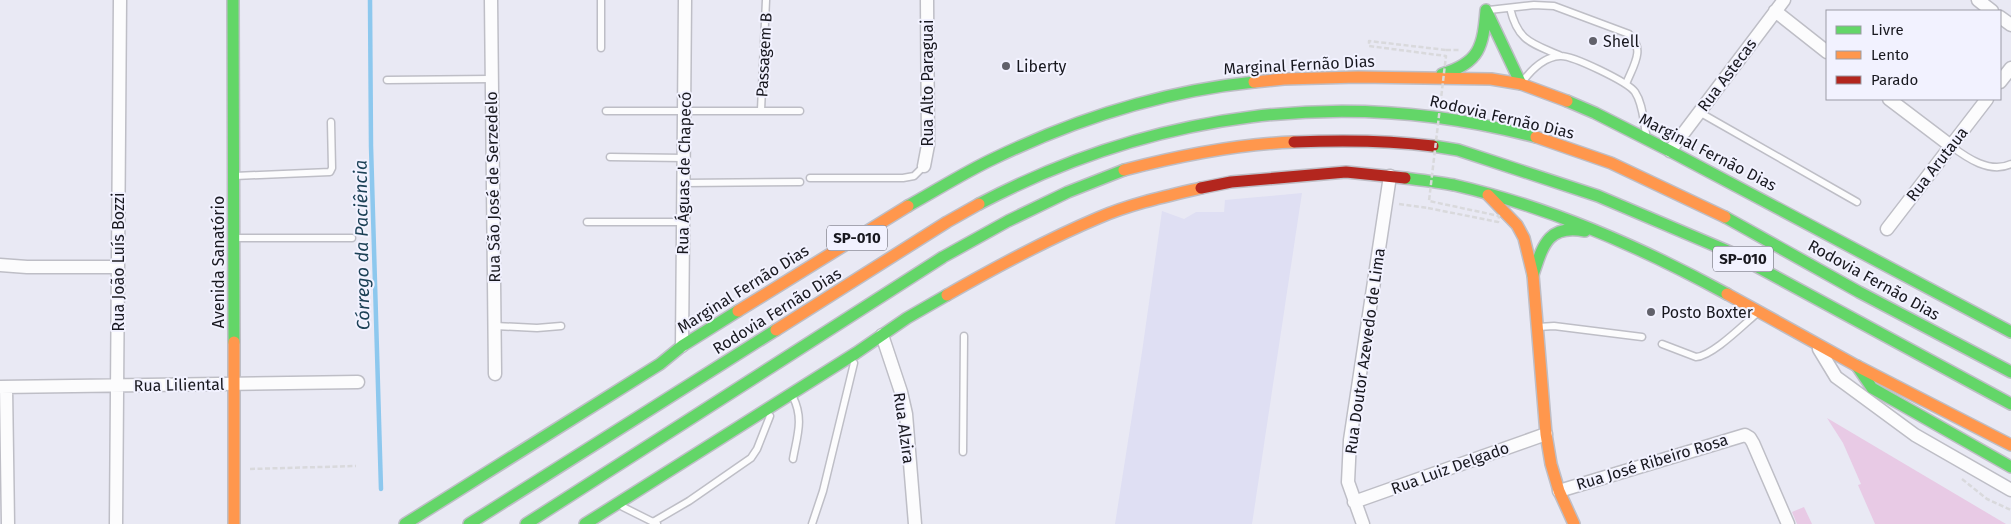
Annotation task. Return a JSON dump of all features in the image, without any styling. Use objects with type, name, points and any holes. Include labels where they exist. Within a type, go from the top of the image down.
[{"type":"main road","name":"Avenida Sanatório","points":[[233,0],[234,524]]},
{"type":"main road","points":[[1426,78],[1465,67],[1474,58],[1482,44],[1485,5]]},
{"type":"main road","points":[[1485,5],[1521,84]]},
{"type":"main road","name":"Marginal Fernão Dias","points":[[405,524],[660,364],[682,346],[906,207],[995,158],[1068,127],[1134,105],[1215,86],[1284,79],[1358,77],[1490,79],[1521,84],[1595,113],[1647,139],[2011,332]]},
{"type":"main road","name":"Rodovia Fernão Dias","points":[[469,524],[947,222],[1003,192],[1053,169],[1109,148],[1168,131],[1235,119],[1303,112],[1360,111],[1404,113],[1462,121],[1544,140],[1605,160],[1743,225],[1859,292],[2011,372]]},
{"type":"main road","name":"SP-010","points":[[526,524],[943,257],[1008,221],[1068,192],[1126,170],[1199,154],[1270,143],[1343,140],[1410,143],[1458,150],[1598,196],[1730,252],[2011,404]]},
{"type":"main road","name":"SP-010","points":[[585,524],[604,516],[618,504],[856,353],[907,318],[1002,264],[1099,217],[1161,197],[1231,182],[1346,172],[1453,185],[1538,208],[1603,233],[1688,273],[1858,366]]},
{"type":"main road","points":[[1486,193],[1517,225],[1524,238],[1533,275],[1550,464],[1559,491],[1574,524]]},
{"type":"main road","points":[[1533,275],[1546,243],[1558,231],[1566,229],[1603,233]]},
{"type":"main road","points":[[1858,366],[2011,445]]},
{"type":"main road","points":[[1858,366],[1872,388],[2011,467]]},
{"type":"street","name":"Rua João Luís Bozzi","points":[[116,524],[120,0]]},
{"type":"street","name":"Rua São José de Serzedelo","points":[[491,0],[495,374]]},
{"type":"street","name":"Rua Águas de Chapecó","points":[[682,346],[685,0]]},
{"type":"street","name":"Rua Alto Paraguai","points":[[924,166],[928,145],[927,0]]},
{"type":"street","name":"Rua Astecas","points":[[1670,151],[1784,0]]},
{"type":"street","points":[[1978,0],[1991,10]]},
{"type":"street","points":[[1775,11],[1826,51]]},
{"type":"street","points":[[2001,18],[2011,26]]},
{"type":"street","points":[[2001,81],[2011,68]]},
{"type":"street","points":[[1890,100],[1951,146]]},
{"type":"street","name":"Rua Arutaua","points":[[1887,229],[1986,100]]},
{"type":"street","name":"Rua Doutor Azevedo de Lima","points":[[1363,524],[1348,482],[1350,440],[1390,176]]},
{"type":"street","points":[[0,265],[27,267],[118,267]]},
{"type":"street","name":"Rua Alzira","points":[[882,335],[901,392],[906,414],[915,524]]},
{"type":"street","points":[[1815,343],[1836,377],[1841,381],[1915,435],[2011,490]]},
{"type":"street","name":"Rua Liliental","points":[[3,387],[358,382]]},
{"type":"street","points":[[3,387],[8,524]]},
{"type":"street","name":"Rua Luiz Delgado","points":[[1354,502],[1546,434]]},
{"type":"street","name":"Rua José Ribeiro Rosa","points":[[1559,491],[1745,435],[1753,443],[1788,524]]},
{"type":"lane","points":[[601,0],[601,48]]},
{"type":"lane","name":"Passagem B","points":[[761,110],[766,0]]},
{"type":"lane","points":[[1485,5],[1510,8],[1544,4],[1554,6],[1629,34],[1638,46],[1638,53],[1626,84]]},
{"type":"lane","points":[[1510,8],[1518,31],[1529,41],[1561,56],[1613,76],[1635,92],[1640,102],[1647,139]]},
{"type":"lane","points":[[1521,84],[1532,69],[1545,61],[1561,56]]},
{"type":"lane","points":[[387,80],[492,78]]},
{"type":"lane","points":[[606,111],[761,110],[800,112]]},
{"type":"lane","points":[[1699,112],[1857,202]]},
{"type":"lane","points":[[234,176],[326,174],[330,172],[332,168],[331,122]]},
{"type":"lane","points":[[1951,146],[1980,164],[2006,167],[2011,164]]},
{"type":"lane","points":[[610,157],[684,158]]},
{"type":"lane","points":[[810,178],[903,178],[914,176],[924,166]]},
{"type":"lane","points":[[684,184],[800,182]]},
{"type":"lane","points":[[587,222],[684,222]]},
{"type":"lane","points":[[234,238],[352,238]]},
{"type":"lane","points":[[1662,344],[1700,357],[1716,347],[1759,312]]},
{"type":"lane","points":[[495,326],[537,328],[561,326]]},
{"type":"lane","points":[[1537,327],[1554,326],[1642,337]]},
{"type":"lane","points":[[963,452],[964,336]]},
{"type":"lane","points":[[812,524],[823,491],[856,353]]},
{"type":"lane","points":[[791,394],[800,411],[793,459]]},
{"type":"lane","points":[[618,504],[655,523],[751,458],[757,449],[774,405]]},
{"type":"path","points":[[1386,203],[1428,208],[1498,222],[1499,216],[1429,201],[1446,56],[1369,46],[1369,41],[1446,50]]},
{"type":"path","points":[[234,470],[356,466]]},
{"type":"shaded area","points":[[1302,193],[1252,524],[1115,524],[1162,211],[1184,219],[1196,212],[1224,212],[1225,200]]},
{"type":"shaded area","points":[[1827,418],[2006,524],[1875,524],[1858,485],[1861,484],[1843,443]]},
{"type":"shaded area","points":[[1804,507],[1812,524],[1797,524],[1792,512]]},
{"type":"waterway","name":"Córrego da Paciência","points":[[370,0],[371,146],[381,489]]},
{"type":"traffic: fast","points":[[233,0],[234,342]]},
{"type":"traffic: fast","points":[[1442,74],[1455,70],[1472,58],[1477,51],[1483,34],[1486,10]]},
{"type":"traffic: fast","points":[[1487,12],[1521,84]]},
{"type":"traffic: fast","points":[[908,206],[995,158],[1089,119],[1187,92],[1254,82]]},
{"type":"traffic: fast","points":[[1567,101],[1670,151],[2011,332]]},
{"type":"traffic: fast","points":[[979,204],[1045,173],[1113,148],[1182,129],[1251,117],[1322,112],[1393,113],[1464,121],[1536,137]]},
{"type":"traffic: fast","points":[[1433,146],[1458,150],[1598,196],[1730,252],[2011,404]]},
{"type":"traffic: fast","points":[[526,524],[943,257],[1008,221],[1068,192],[1124,170]]},
{"type":"traffic: fast","points":[[1405,178],[1454,185],[1490,194],[1560,217],[1662,260],[1727,294]]},
{"type":"traffic: fast","points":[[1725,217],[1859,292],[2011,372]]},
{"type":"traffic: fast","points":[[1533,275],[1540,254],[1549,239],[1563,231],[1585,231]]},
{"type":"traffic: fast","points":[[585,524],[856,353],[907,318],[947,295]]},
{"type":"traffic: fast","points":[[405,524],[660,364],[682,346],[738,311]]},
{"type":"traffic: fast","points":[[469,524],[776,330]]},
{"type":"traffic: fast","points":[[1857,366],[1872,388],[2011,467]]},
{"type":"traffic: slow","points":[[1254,82],[1284,79],[1358,77],[1491,79],[1521,84],[1567,101]]},
{"type":"traffic: slow","points":[[1536,137],[1611,163],[1725,217]]},
{"type":"traffic: slow","points":[[1124,170],[1208,152],[1251,145],[1294,142]]},
{"type":"traffic: slow","points":[[947,295],[1021,254],[1098,218],[1136,204],[1201,188]]},
{"type":"traffic: slow","points":[[1488,195],[1517,225],[1524,238],[1533,275],[1546,434],[1551,464],[1559,491],[1574,524]]},
{"type":"traffic: slow","points":[[776,330],[947,222],[979,204]]},
{"type":"traffic: slow","points":[[738,311],[908,206]]},
{"type":"traffic: slow","points":[[1727,294],[1857,366],[2011,445]]},
{"type":"traffic: slow","points":[[234,342],[234,524]]},
{"type":"traffic: jam","points":[[1294,142],[1363,141],[1433,146]]},
{"type":"traffic: jam","points":[[1201,188],[1231,182],[1346,172],[1405,178]]},
{"type":"place","name":"Shell","points":[[1593,41]]},
{"type":"place","name":"Liberty","points":[[1006,66]]},
{"type":"place","name":"Posto Boxter","points":[[1651,312]]}]
